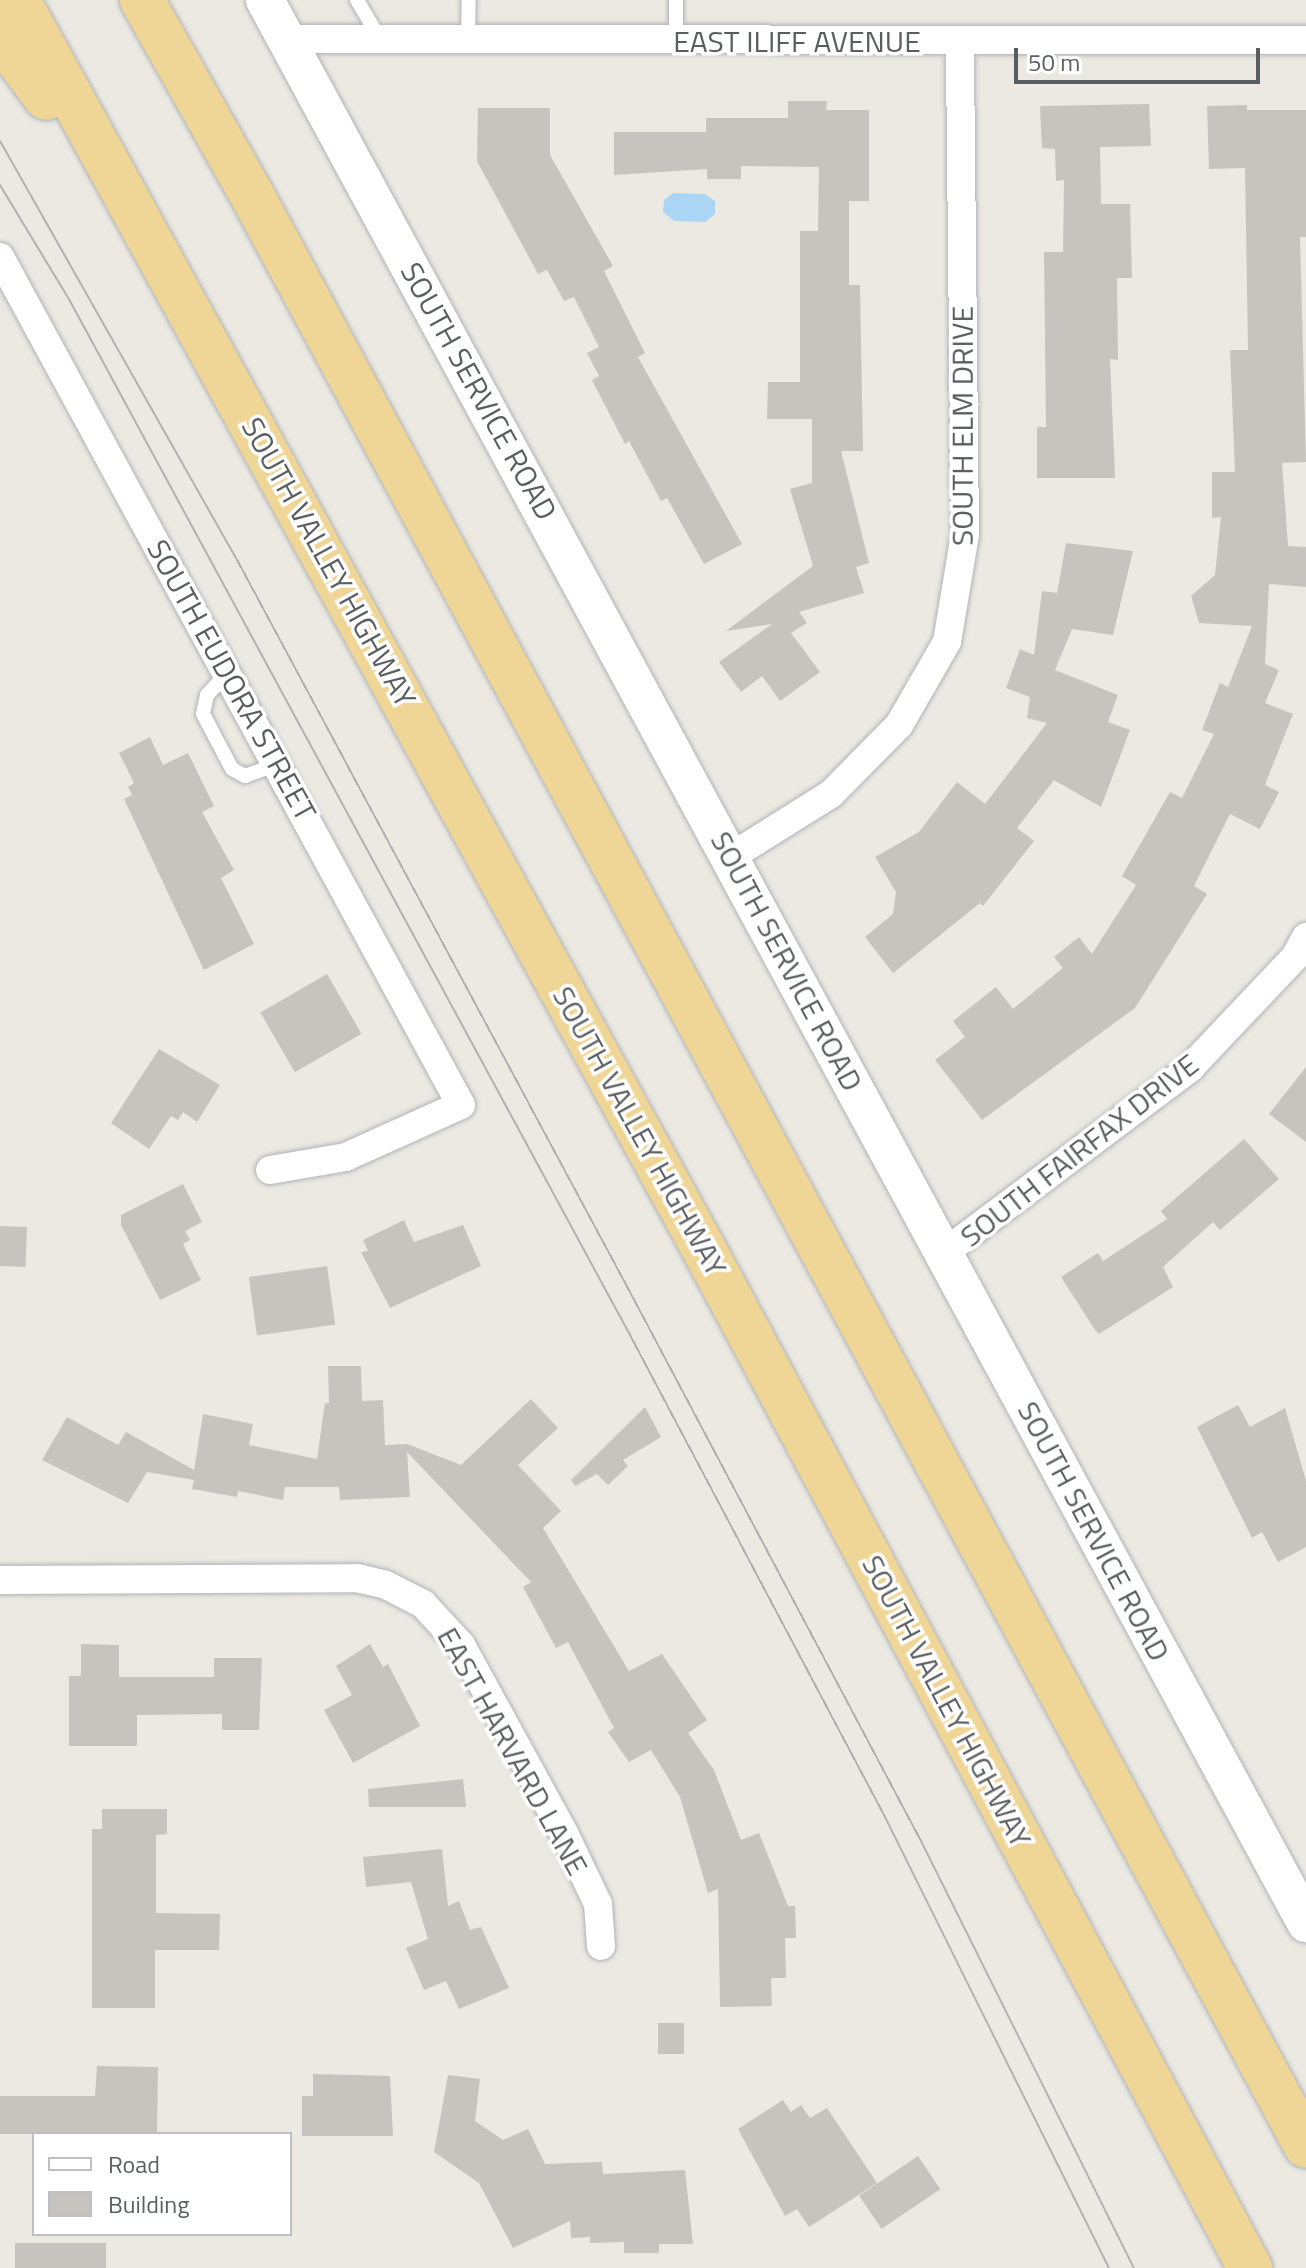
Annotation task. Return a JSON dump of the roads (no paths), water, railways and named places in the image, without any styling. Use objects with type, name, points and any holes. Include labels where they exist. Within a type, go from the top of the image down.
[{"type":"highway","name":"SOUTH VALLEY HIGHWAY","points":[[18,0],[157,247],[705,1251],[1250,2268]]},
{"type":"highway","points":[[142,0],[276,239],[1304,2141]]},
{"type":"highway","points":[[0,36],[157,247]]},
{"type":"highway","points":[[1205,2183],[1240,2268]]},
{"type":"street","name":"SOUTH SERVICE ROAD","points":[[265,0],[732,856],[1306,1923]]},
{"type":"street","name":"EAST ILIFF AVENUE","points":[[288,39],[1306,40]]},
{"type":"street","name":"SOUTH ELM DRIVE","points":[[732,856],[831,794],[899,725],[947,642],[965,534],[960,42]]},
{"type":"street","name":"SOUTH EUDORA STREET","points":[[0,257],[461,1105],[346,1157],[270,1170]]},
{"type":"street","name":"SOUTH FAIRFAX DRIVE","points":[[944,1253],[1190,1068],[1295,957],[1306,937]]},
{"type":"street","name":"EAST HARVARD LANE","points":[[0,1580],[357,1578],[384,1584],[423,1604],[461,1645],[564,1833],[598,1904],[601,1946]]},
{"type":"lane","points":[[357,0],[380,39]]},
{"type":"lane","points":[[468,39],[469,0]]},
{"type":"lane","points":[[676,0],[676,40]]},
{"type":"lane","points":[[228,672],[207,695],[203,714],[232,769],[245,776],[278,764]]},
{"type":"water","points":[[673,193],[705,194],[715,201],[715,214],[705,222],[674,221],[663,212],[664,200]]},
{"type":"tram line","points":[[0,141],[235,556],[622,1277],[920,1839],[1134,2268]]},
{"type":"tram line","points":[[0,185],[70,301],[631,1337],[884,1815],[1109,2268]]}]
